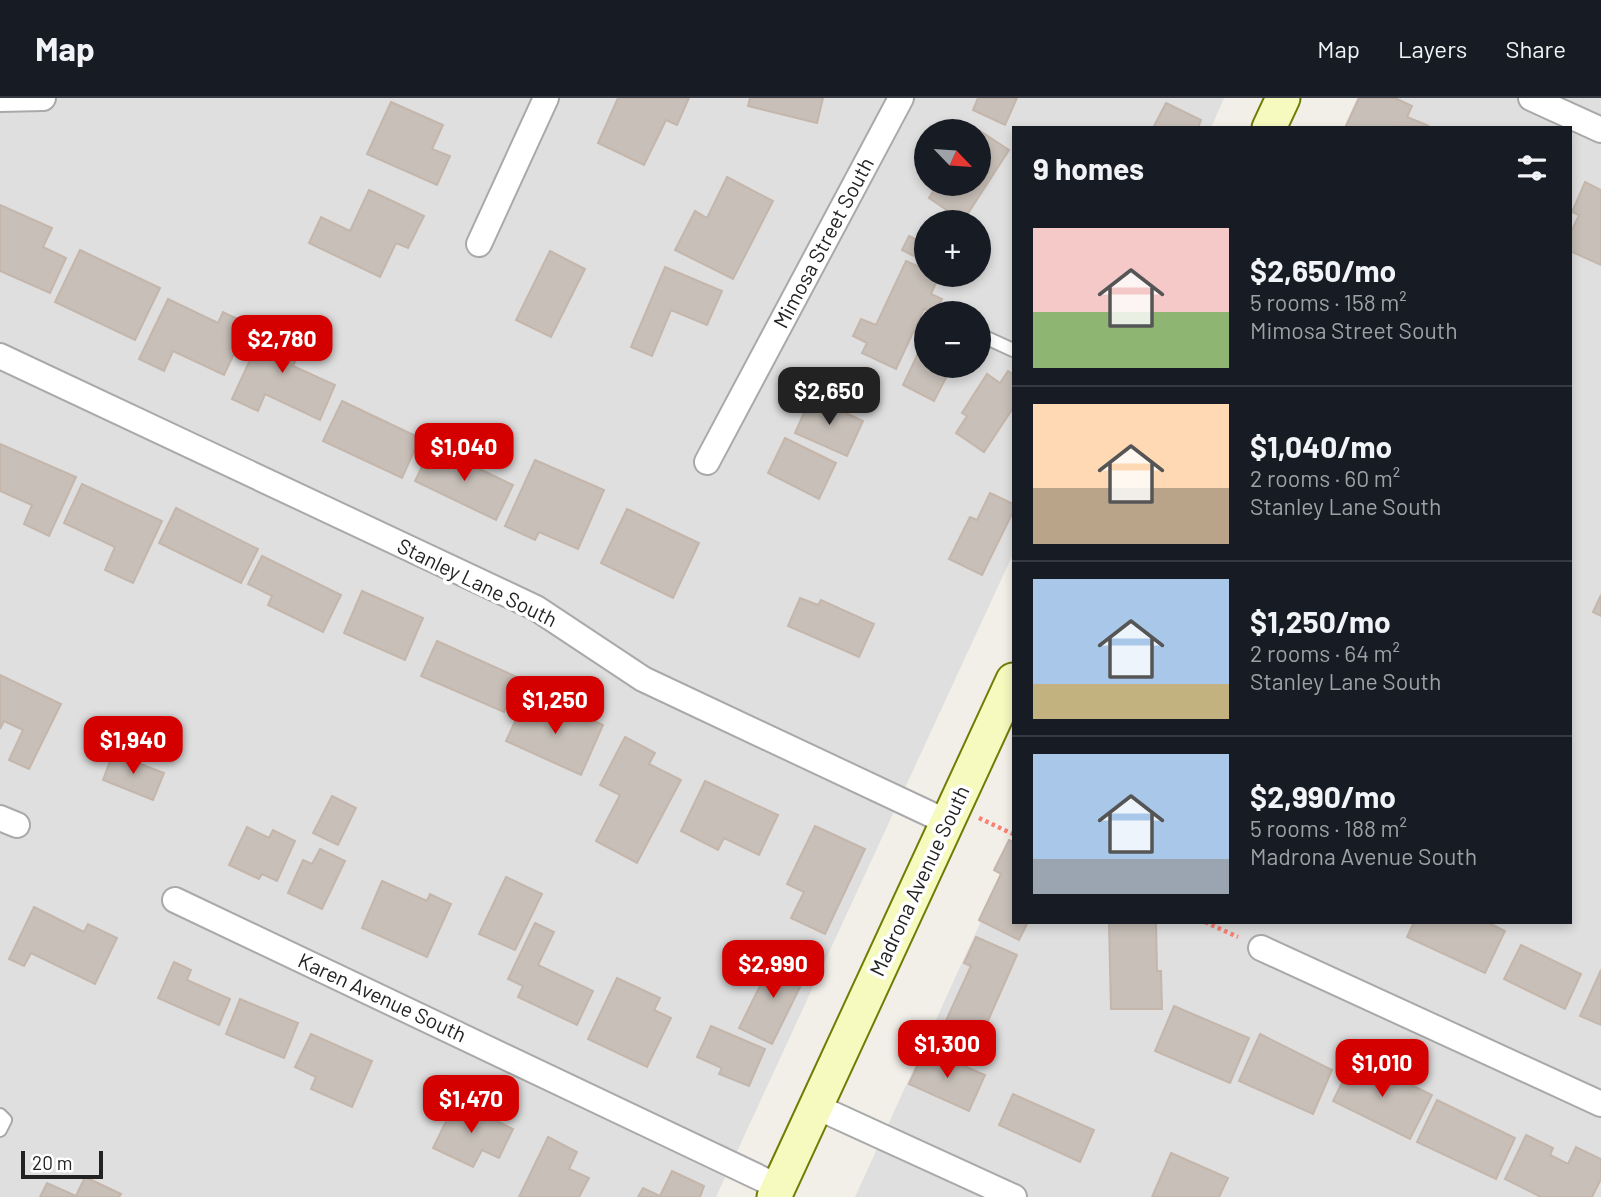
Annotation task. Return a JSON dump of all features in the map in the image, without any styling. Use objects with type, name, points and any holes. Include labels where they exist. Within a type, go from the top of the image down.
[{"type":"main road","points":[[1270,126],[1283,98]]},
{"type":"main road","name":"Madrona Avenue South","points":[[777,1192],[1012,682]]},
{"type":"street","points":[[0,99],[43,98]]},
{"type":"street","points":[[479,244],[546,98]]},
{"type":"street","name":"Mimosa Street South","points":[[707,462],[901,98]]},
{"type":"street","points":[[1531,98],[1601,130]]},
{"type":"street","name":"Stanley Lane South","points":[[0,356],[536,608],[643,678],[947,822]]},
{"type":"street","name":"Karen Avenue South","points":[[175,900],[777,1192]]},
{"type":"street","points":[[1261,948],[1601,1104]]},
{"type":"street","points":[[817,1107],[1014,1197]]},
{"type":"lane","points":[[991,340],[1012,350]]},
{"type":"lane","points":[[0,1115],[5,1120],[0,1130]]},
{"type":"path","points":[[1209,924],[1261,948]]},
{"type":"shaded area","points":[[0,98],[1224,98],[1212,126],[1012,126],[1012,556],[716,1197],[0,1197]]},
{"type":"shaded area","points":[[1357,98],[1601,98],[1601,1197],[855,1197],[1012,853],[1012,924],[1572,924],[1572,126],[1345,126]]},
{"type":"building","points":[[618,98],[689,98],[677,125],[666,120],[644,165],[598,143]]},
{"type":"building","points":[[750,98],[823,98],[817,123],[748,106]]},
{"type":"building","points":[[978,98],[1017,98],[1005,125],[973,110]]},
{"type":"building","points":[[1359,98],[1395,98],[1412,106],[1407,117],[1429,126],[1346,126]]},
{"type":"building","points":[[391,102],[443,125],[432,149],[450,156],[437,185],[367,154]]},
{"type":"building","points":[[1166,103],[1201,120],[1199,126],[1154,126]]},
{"type":"building","points":[[991,138],[1009,150],[991,178]]},
{"type":"building","points":[[727,177],[773,201],[733,279],[675,250],[695,211],[707,218]]},
{"type":"building","points":[[1585,182],[1601,190],[1601,265],[1572,252],[1572,230],[1579,215],[1572,212]]},
{"type":"building","points":[[369,190],[424,216],[408,248],[396,243],[380,277],[309,243],[321,217],[350,231]]},
{"type":"building","points":[[979,196],[970,210],[947,210],[929,198]]},
{"type":"building","points":[[0,205],[52,228],[43,247],[66,258],[50,293],[0,271]]},
{"type":"building","points":[[909,236],[914,238],[914,256],[902,250]]},
{"type":"building","points":[[80,250],[160,288],[135,340],[55,302]]},
{"type":"building","points":[[550,251],[585,269],[551,337],[516,320]]},
{"type":"building","points":[[906,261],[914,265],[914,287],[934,287],[931,294],[942,299],[914,301],[914,330],[896,369],[862,353],[867,343],[853,336],[861,319],[876,325]]},
{"type":"building","points":[[665,267],[722,291],[707,325],[671,310],[652,356],[631,347]]},
{"type":"building","points":[[168,299],[218,323],[223,312],[248,324],[224,375],[173,351],[164,371],[139,359]]},
{"type":"building","points":[[268,321],[306,338],[293,366],[335,385],[320,420],[265,394],[258,411],[232,399]]},
{"type":"building","points":[[914,362],[914,378],[946,378],[934,401],[903,385]]},
{"type":"building","points":[[1008,371],[1012,373],[1012,410],[984,452],[956,433],[967,416],[962,413],[984,378],[991,377],[1000,383]]},
{"type":"building","points":[[811,397],[863,421],[847,456],[795,433]]},
{"type":"building","points":[[342,401],[420,438],[402,478],[323,441]]},
{"type":"building","points":[[785,438],[836,463],[819,499],[768,473]]},
{"type":"building","points":[[0,444],[76,477],[49,536],[24,524],[32,505],[0,491]]},
{"type":"building","points":[[432,446],[513,485],[496,520],[415,481]]},
{"type":"building","points":[[535,460],[604,490],[578,549],[539,532],[535,540],[505,526]]},
{"type":"building","points":[[82,484],[162,521],[133,583],[105,570],[115,547],[64,523]]},
{"type":"building","points":[[990,493],[1012,504],[1012,514],[982,575],[949,559],[970,517],[977,520]]},
{"type":"building","points":[[176,508],[258,549],[241,583],[159,543]]},
{"type":"building","points":[[627,509],[699,543],[673,598],[601,563]]},
{"type":"building","points":[[262,556],[341,595],[323,632],[268,605],[272,596],[248,584]]},
{"type":"building","points":[[362,591],[423,618],[405,660],[344,633]]},
{"type":"building","points":[[1601,595],[1601,616],[1593,612]]},
{"type":"building","points":[[800,598],[818,605],[821,600],[874,624],[859,657],[788,626]]},
{"type":"building","points":[[437,641],[519,678],[504,712],[421,676]]},
{"type":"building","points":[[0,675],[61,704],[29,769],[9,760],[23,730],[4,721],[0,729]]},
{"type":"building","points":[[528,694],[547,703],[544,712],[570,724],[575,712],[603,725],[581,775],[506,741]]},
{"type":"building","points":[[625,737],[655,753],[649,764],[681,780],[637,863],[596,841],[620,795],[600,785]]},
{"type":"building","points":[[113,753],[164,773],[153,800],[103,780]]},
{"type":"building","points":[[705,781],[778,815],[759,855],[724,838],[718,850],[681,831]]},
{"type":"building","points":[[332,796],[356,808],[338,845],[313,833]]},
{"type":"building","points":[[815,826],[865,849],[825,934],[791,918],[804,892],[787,884]]},
{"type":"building","points":[[247,827],[269,838],[273,830],[295,841],[277,881],[262,874],[259,879],[229,865]]},
{"type":"building","points":[[1009,840],[1012,842],[1012,924],[1027,924],[1019,940],[979,920],[1001,874],[994,870]]},
{"type":"building","points":[[320,849],[345,861],[322,909],[288,893],[303,860],[312,864]]},
{"type":"building","points":[[506,877],[542,894],[515,950],[479,934]]},
{"type":"building","points":[[382,881],[427,901],[430,894],[451,904],[427,957],[362,928]]},
{"type":"building","points":[[34,907],[84,932],[88,924],[117,938],[95,984],[31,953],[24,966],[9,959]]},
{"type":"building","points":[[535,923],[554,932],[538,965],[593,991],[577,1025],[518,997],[523,986],[508,979]]},
{"type":"building","points":[[1109,924],[1156,924],[1157,971],[1161,971],[1162,1009],[1111,1009]]},
{"type":"building","points":[[1413,924],[1491,924],[1505,931],[1485,973],[1407,937]]},
{"type":"building","points":[[976,937],[1017,955],[979,1041],[944,1025],[971,966],[964,963]]},
{"type":"building","points":[[1521,945],[1581,974],[1565,1009],[1504,979]]},
{"type":"building","points":[[775,956],[807,973],[772,1044],[739,1028]]},
{"type":"building","points":[[174,962],[191,970],[187,980],[230,999],[219,1025],[158,998]]},
{"type":"building","points":[[1601,970],[1601,1025],[1580,1016]]},
{"type":"building","points":[[617,978],[660,998],[654,1010],[671,1018],[647,1067],[588,1039]]},
{"type":"building","points":[[240,999],[298,1023],[284,1058],[226,1034]]},
{"type":"building","points":[[1174,1006],[1249,1038],[1230,1083],[1155,1051]]},
{"type":"building","points":[[711,1026],[765,1049],[749,1086],[719,1074],[722,1068],[697,1057]]},
{"type":"building","points":[[311,1034],[372,1061],[352,1107],[311,1089],[316,1077],[295,1067]]},
{"type":"building","points":[[1260,1034],[1332,1070],[1313,1114],[1239,1081]]},
{"type":"building","points":[[925,1049],[985,1075],[969,1111],[909,1084]]},
{"type":"building","points":[[1354,1058],[1380,1071],[1377,1077],[1396,1086],[1399,1079],[1432,1095],[1410,1139],[1333,1101]]},
{"type":"building","points":[[1013,1094],[1094,1130],[1080,1162],[999,1125]]},
{"type":"building","points":[[1437,1100],[1515,1138],[1496,1179],[1417,1142]]},
{"type":"building","points":[[456,1101],[513,1129],[499,1158],[482,1150],[473,1167],[433,1148]]},
{"type":"building","points":[[1526,1135],[1553,1148],[1550,1155],[1568,1164],[1576,1147],[1601,1159],[1601,1179],[1592,1197],[1541,1197],[1505,1179]]},
{"type":"building","points":[[548,1137],[577,1152],[569,1169],[589,1178],[579,1197],[519,1197]]},
{"type":"building","points":[[1171,1153],[1228,1178],[1219,1197],[1152,1197]]},
{"type":"building","points":[[672,1171],[704,1186],[700,1197],[638,1197],[643,1188],[660,1196]]},
{"type":"building","points":[[85,1177],[121,1194],[119,1197],[40,1197],[47,1183],[76,1196]]}]
